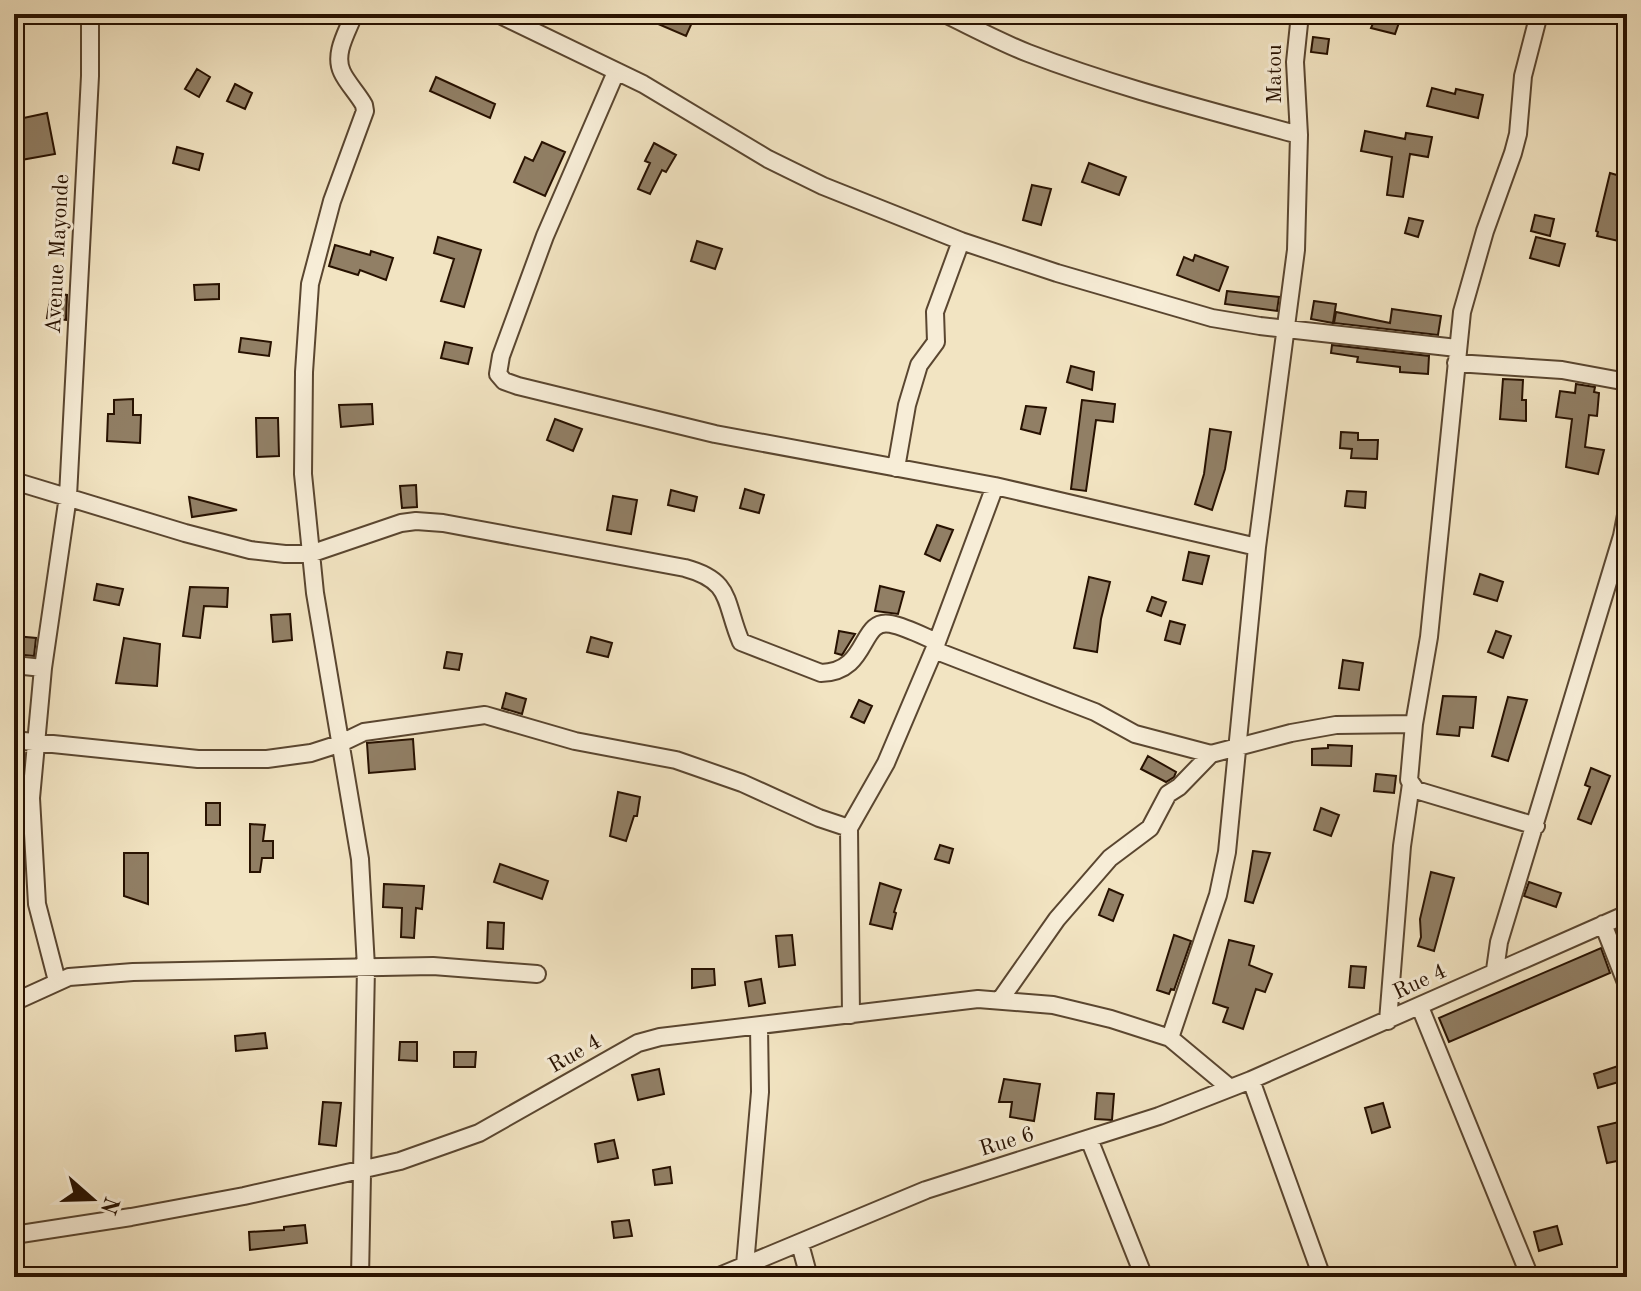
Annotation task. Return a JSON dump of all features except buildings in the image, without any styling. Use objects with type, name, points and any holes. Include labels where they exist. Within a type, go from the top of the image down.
[{"type":"street","name":"Avenue Mayonde","points":[[57,981],[37,904],[31,810],[43,668],[68,496],[90,76],[90,14]]},
{"type":"street","points":[[354,14],[340,49],[339,60],[342,72],[365,111],[332,201],[310,284],[305,330],[303,474],[310,554],[360,859],[366,967],[360,1277]]},
{"type":"street","points":[[498,14],[643,84],[768,159],[823,186],[961,241],[1057,273],[1212,318],[1287,327],[1627,382]]},
{"type":"street","points":[[945,14],[1027,52],[1136,90],[1299,135]]},
{"type":"street","name":"Matou","points":[[1170,1038],[1224,870],[1257,547],[1298,220],[1299,135],[1295,62],[1300,14]]},
{"type":"street","points":[[1388,1021],[1414,724],[1429,637],[1456,356],[1467,291],[1516,144],[1523,76],[1539,14]]},
{"type":"street","points":[[616,72],[545,236],[501,356],[498,374],[501,378],[518,386],[715,434],[995,486],[1257,547]]},
{"type":"street","points":[[896,468],[914,381],[924,357],[936,342],[935,312],[961,241]]},
{"type":"street","points":[[14,481],[250,550],[310,554],[401,523],[416,521],[443,523],[705,573],[723,590],[741,642],[821,673],[833,673],[856,658],[873,627],[878,623],[890,623],[936,646],[1095,712],[1135,734],[1211,754]]},
{"type":"street","points":[[851,1015],[849,828],[886,763],[936,646],[995,486]]},
{"type":"street","points":[[1495,970],[1499,942],[1622,536],[1627,510]]},
{"type":"street","points":[[14,665],[43,668]]},
{"type":"street","points":[[14,740],[236,761],[311,753],[364,732],[485,715],[575,741],[676,760],[742,783],[819,818],[849,828]]},
{"type":"street","points":[[1000,1000],[1057,919],[1110,858],[1150,828],[1168,794],[1211,754],[1236,745],[1336,725],[1414,724]]},
{"type":"street","points":[[1411,784],[1416,790],[1536,826]]},
{"type":"street","name":"Rue 4","points":[[1230,1088],[1627,914]]},
{"type":"street","points":[[1603,924],[1627,985]]},
{"type":"street","points":[[14,1002],[57,981],[84,975],[133,972],[433,966],[537,974]]},
{"type":"street","name":"Rue 4","points":[[14,1235],[131,1217],[363,1171],[479,1133],[648,1039],[964,1000],[1053,1005],[1170,1038]]},
{"type":"street","points":[[1420,1007],[1530,1277]]},
{"type":"street","points":[[745,1265],[760,1092],[759,1027]]},
{"type":"street","points":[[1170,1038],[1230,1088]]},
{"type":"street","points":[[1251,1080],[1322,1277]]},
{"type":"street","name":"Rue 6","points":[[717,1277],[926,1190],[1159,1116],[1230,1088]]},
{"type":"street","points":[[1089,1139],[1144,1277]]},
{"type":"street","points":[[800,1244],[809,1277]]}]
